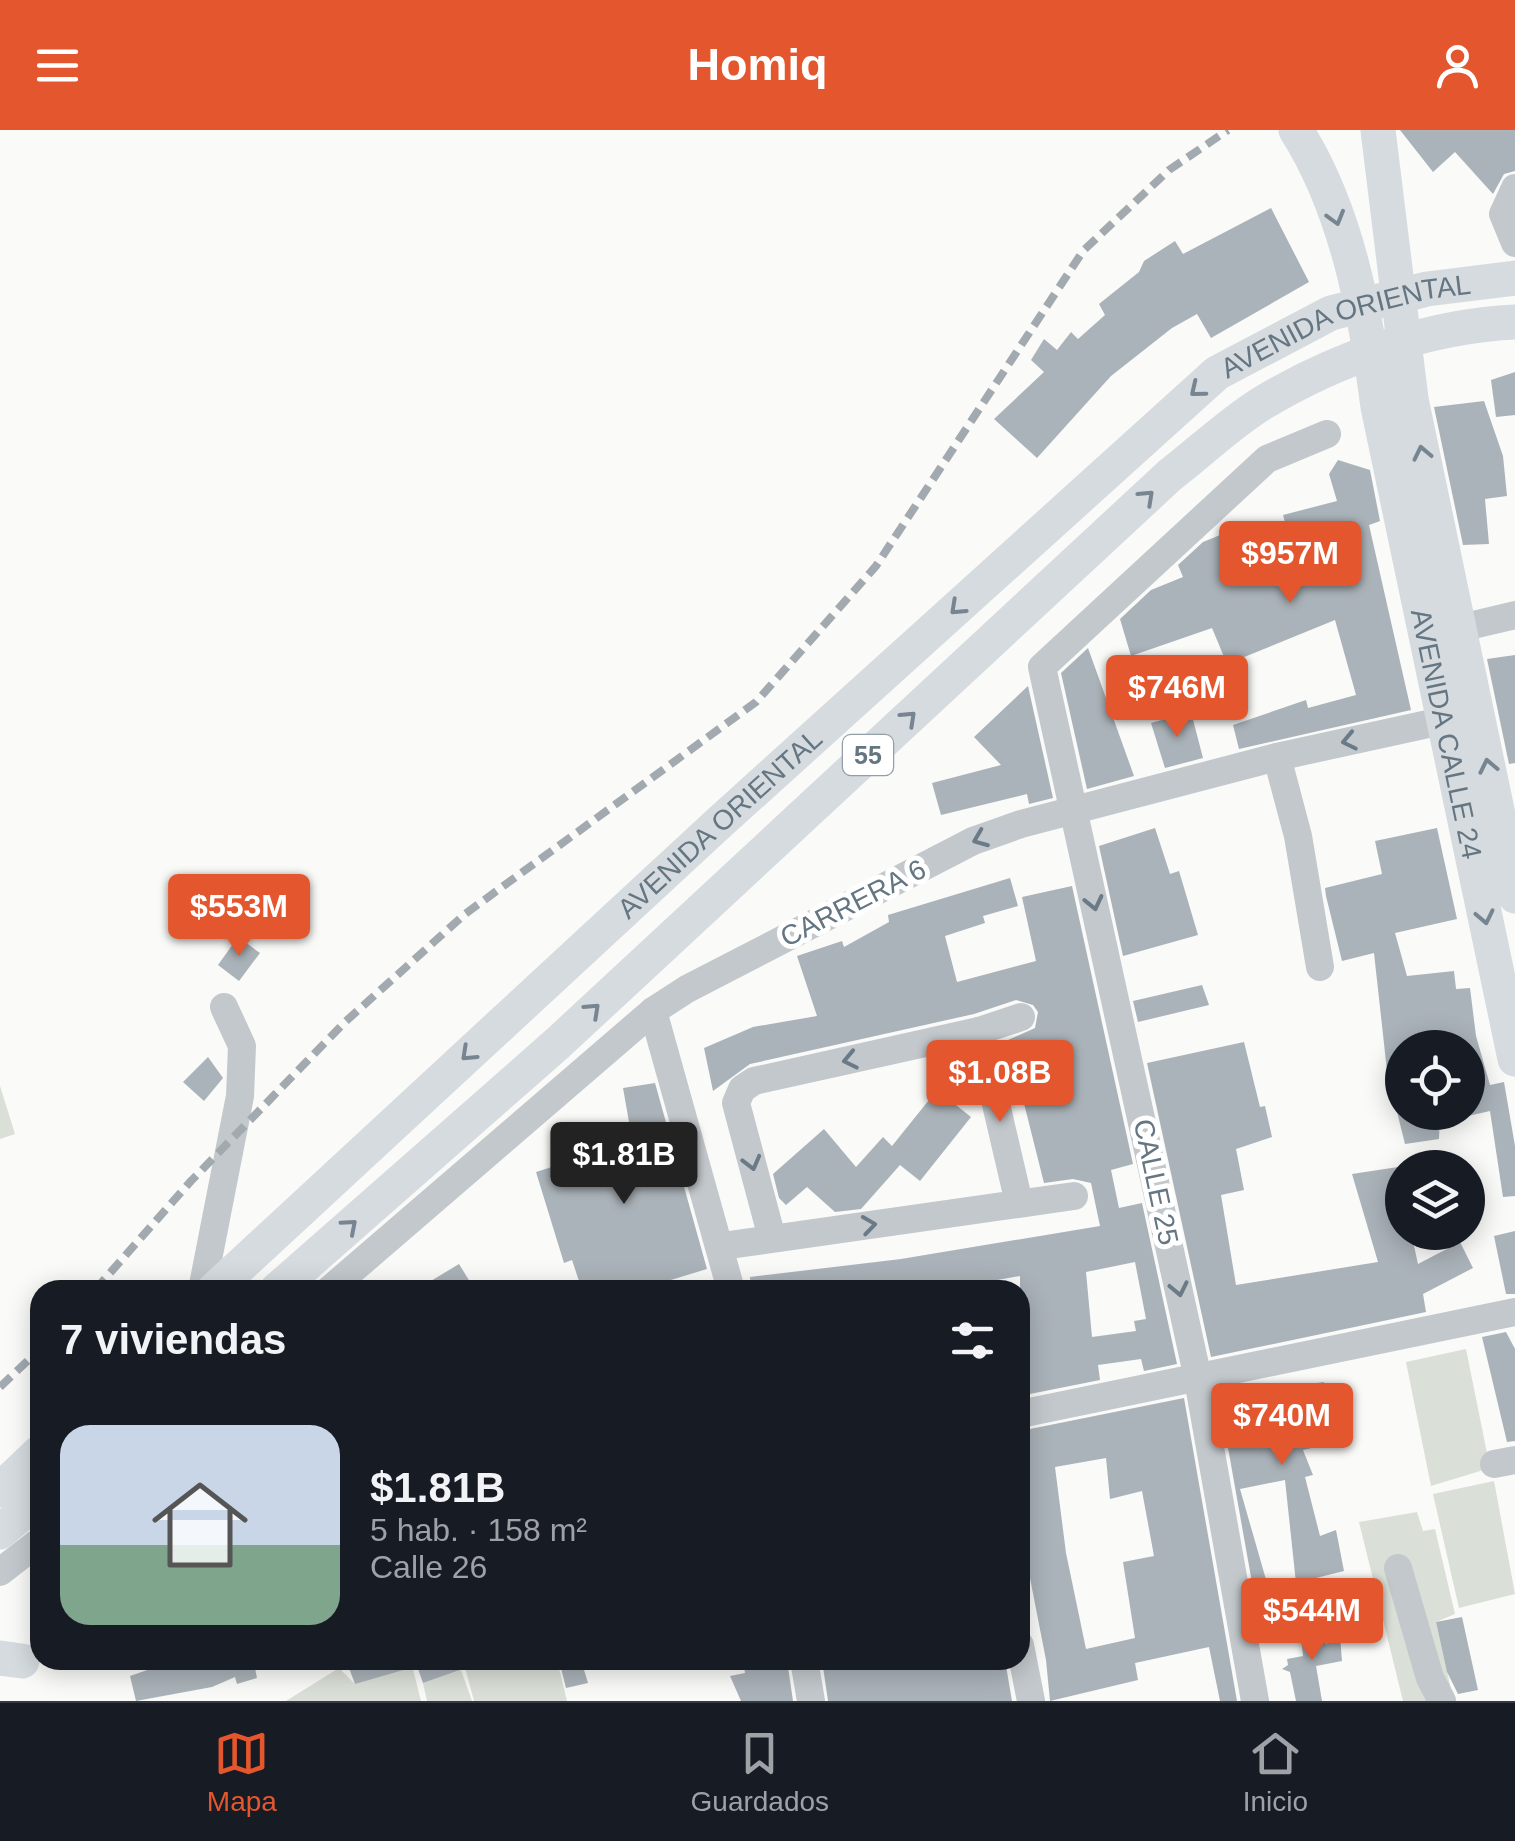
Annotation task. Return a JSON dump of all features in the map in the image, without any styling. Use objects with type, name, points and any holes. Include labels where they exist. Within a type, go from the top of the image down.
[{"type":"main road","points":[[1296,130],[1322,170],[1369,335],[1395,403]]},
{"type":"main road","points":[[1378,130],[1395,403]]},
{"type":"main road","name":"AVENIDA ORIENTAL","points":[[225,1280],[720,822],[1217,374],[1332,313],[1427,289],[1515,278]]},
{"type":"main road","name":"AVENIDA ORIENTAL","points":[[288,1280],[558,1043],[1170,475],[1258,406],[1335,364],[1438,333],[1515,322]]},
{"type":"main road","name":"AVENIDA CALLE 24","points":[[1395,403],[1460,717],[1515,1059]]},
{"type":"main road","name":"AVENIDA CALLE 24","points":[[1460,717],[1515,896]]},
{"type":"main road","points":[[0,1490],[30,1462]]},
{"type":"main road","points":[[0,1532],[30,1506]]},
{"type":"street","points":[[1515,188],[1503,214],[1515,243]]},
{"type":"street","name":"CALLE 25","points":[[1255,1701],[1197,1374],[1042,667],[1268,459],[1326,434]]},
{"type":"street","points":[[1443,632],[1515,614]]},
{"type":"street","name":"CARRERA 6","points":[[341,1280],[653,1011],[687,988],[973,841],[1072,808],[1278,756],[1460,717]]},
{"type":"street","points":[[1278,756],[1298,836],[1320,967]]},
{"type":"street","points":[[204,1280],[236,1134],[240,1096],[242,1046],[224,1006]]},
{"type":"street","points":[[653,1011],[730,1280]]},
{"type":"street","points":[[772,1238],[736,1104],[742,1089],[754,1081],[979,1031],[1021,1016]]},
{"type":"street","points":[[979,1031],[1019,1204]]},
{"type":"street","points":[[722,1246],[1074,1196]]},
{"type":"street","points":[[1030,1412],[1197,1374],[1515,1312]]},
{"type":"street","points":[[0,1572],[30,1548]]},
{"type":"street","points":[[1398,1568],[1430,1678],[1442,1701]]},
{"type":"street","points":[[806,1670],[811,1701]]},
{"type":"street","points":[[1024,1670],[1030,1701]]},
{"type":"shaded area","points":[[0,1086],[15,1134],[0,1139]]},
{"type":"shaded area","points":[[1466,1349],[1490,1468],[1431,1486],[1406,1362]]},
{"type":"shaded area","points":[[1494,1481],[1515,1594],[1459,1608],[1433,1494]]},
{"type":"shaded area","points":[[1417,1512],[1423,1531],[1435,1529],[1455,1614],[1436,1622],[1453,1698],[1448,1701],[1403,1701],[1359,1522]]},
{"type":"shaded area","points":[[336,1670],[341,1670],[355,1684],[397,1670],[413,1670],[421,1701],[286,1701]]},
{"type":"shaded area","points":[[461,1670],[472,1701],[427,1701],[423,1683]]},
{"type":"shaded area","points":[[466,1670],[559,1670],[567,1701],[474,1701]]},
{"type":"building","points":[[1400,130],[1515,130],[1515,171],[1504,174],[1493,194],[1455,152],[1433,172]]},
{"type":"building","points":[[1271,208],[1309,282],[1211,338],[1197,314],[1172,328],[1111,376],[1037,458],[994,419],[1044,372],[1031,360],[1044,339],[1057,350],[1071,332],[1078,339],[1105,315],[1099,304],[1139,272],[1144,261],[1175,241],[1183,254]]},
{"type":"building","points":[[1515,372],[1515,415],[1496,417],[1491,380]]},
{"type":"building","points":[[1484,401],[1503,456],[1507,496],[1485,499],[1489,544],[1463,545],[1434,407]]},
{"type":"building","points":[[1338,460],[1370,470],[1380,521],[1369,525],[1411,710],[1239,749],[1233,725],[1306,700],[1308,708],[1356,695],[1335,620],[1227,664],[1212,628],[1131,656],[1120,619],[1151,590],[1183,577],[1178,565],[1203,542],[1245,525],[1255,550],[1289,536],[1283,515],[1337,501],[1329,474]]},
{"type":"building","points":[[1088,648],[1134,776],[1087,789],[1061,673]]},
{"type":"building","points":[[1515,655],[1515,763],[1509,764],[1487,659]]},
{"type":"building","points":[[1028,686],[1053,798],[1029,804],[1027,794],[941,815],[932,783],[1001,765],[974,737]]},
{"type":"building","points":[[1191,712],[1203,758],[1165,768],[1151,723]]},
{"type":"building","points":[[1155,828],[1170,874],[1179,871],[1198,935],[1123,956],[1099,846]]},
{"type":"building","points":[[1437,828],[1457,919],[1395,933],[1407,976],[1454,971],[1456,989],[1470,988],[1475,1030],[1385,1030],[1385,1053],[1374,953],[1342,961],[1325,888],[1382,874],[1375,841]]},
{"type":"building","points":[[1010,878],[1018,906],[983,916],[985,923],[945,936],[957,982],[1036,961],[1022,897],[1072,886],[1133,1164],[1111,1170],[1119,1208],[1142,1203],[1177,1364],[1144,1371],[1141,1359],[1098,1365],[1100,1380],[1030,1394],[1030,1280],[1020,1280],[1020,1276],[998,1280],[750,1280],[750,1277],[901,1259],[1100,1226],[1091,1183],[1073,1179],[1044,1183],[1008,1040],[1035,1028],[1038,1012],[1033,1005],[1016,1000],[974,1014],[750,1064],[713,1091],[704,1048],[753,1027],[817,1016],[797,956],[842,941],[844,947],[889,922],[888,915]],"holes":[[[1135,1262],[1146,1319],[1134,1321],[1136,1331],[1092,1337],[1086,1272]]]},
{"type":"building","points":[[238,937],[260,953],[239,981],[218,965]]},
{"type":"building","points":[[1202,985],[1209,1005],[1138,1022],[1133,1001]]},
{"type":"building","points":[[1244,1042],[1260,1107],[1265,1106],[1272,1137],[1236,1149],[1244,1190],[1221,1195],[1236,1285],[1378,1262],[1352,1174],[1385,1169],[1385,1250],[1415,1250],[1418,1264],[1445,1250],[1464,1250],[1473,1268],[1423,1294],[1426,1312],[1211,1357],[1147,1063]]},
{"type":"building","points":[[208,1057],[223,1078],[204,1101],[183,1082]]},
{"type":"building","points":[[1485,1068],[1490,1085],[1504,1082],[1515,1146],[1515,1196],[1503,1197],[1490,1111],[1485,1112]]},
{"type":"building","points":[[655,1083],[707,1269],[671,1280],[579,1280],[572,1260],[564,1263],[536,1172],[555,1166],[558,1141],[588,1131],[603,1179],[638,1173],[623,1088]]},
{"type":"building","points":[[937,1090],[971,1117],[920,1181],[900,1165],[861,1209],[835,1212],[807,1187],[786,1205],[779,1198],[773,1174],[824,1129],[856,1167],[883,1137],[892,1146]]},
{"type":"building","points":[[1402,1130],[1439,1130],[1439,1139],[1405,1144]]},
{"type":"building","points":[[1515,1231],[1515,1294],[1506,1294],[1494,1236]]},
{"type":"building","points":[[459,1264],[469,1280],[433,1280]]},
{"type":"building","points":[[1506,1332],[1515,1349],[1515,1441],[1507,1442],[1482,1337]]},
{"type":"building","points":[[1324,1382],[1337,1442],[1303,1450],[1313,1475],[1305,1477],[1320,1536],[1336,1530],[1344,1571],[1296,1583],[1285,1480],[1240,1489],[1269,1590],[1254,1594],[1219,1397]]},
{"type":"building","points":[[1184,1398],[1237,1701],[1220,1701],[1209,1647],[1135,1663],[1138,1680],[1050,1701],[1030,1578],[1030,1429]],"holes":[[[1106,1458],[1110,1499],[1142,1491],[1154,1556],[1123,1562],[1135,1638],[1086,1649],[1066,1553],[1055,1467]]]},
{"type":"building","points":[[1462,1617],[1478,1690],[1458,1694],[1447,1672],[1436,1622]]},
{"type":"building","points":[[1320,1623],[1326,1644],[1340,1636],[1342,1661],[1316,1666],[1322,1701],[1296,1701],[1290,1672],[1282,1669],[1288,1665],[1287,1659],[1303,1656],[1300,1628]]},
{"type":"building","points":[[147,1670],[255,1670],[257,1678],[237,1684],[235,1677],[212,1687],[136,1701],[130,1676]]},
{"type":"building","points":[[350,1670],[403,1670],[355,1684]]},
{"type":"building","points":[[418,1670],[460,1670],[423,1683]]},
{"type":"building","points":[[562,1670],[584,1670],[588,1683],[566,1688]]},
{"type":"building","points":[[745,1670],[788,1670],[793,1701],[741,1701],[730,1676]]},
{"type":"building","points":[[823,1670],[1007,1670],[1012,1701],[828,1701]]},
{"type":"railway","points":[[104,1280],[191,1181],[345,1022],[465,914],[756,702],[876,566],[1083,251],[1169,170],[1228,130]]},
{"type":"railway","points":[[0,1387],[30,1358]]}]
